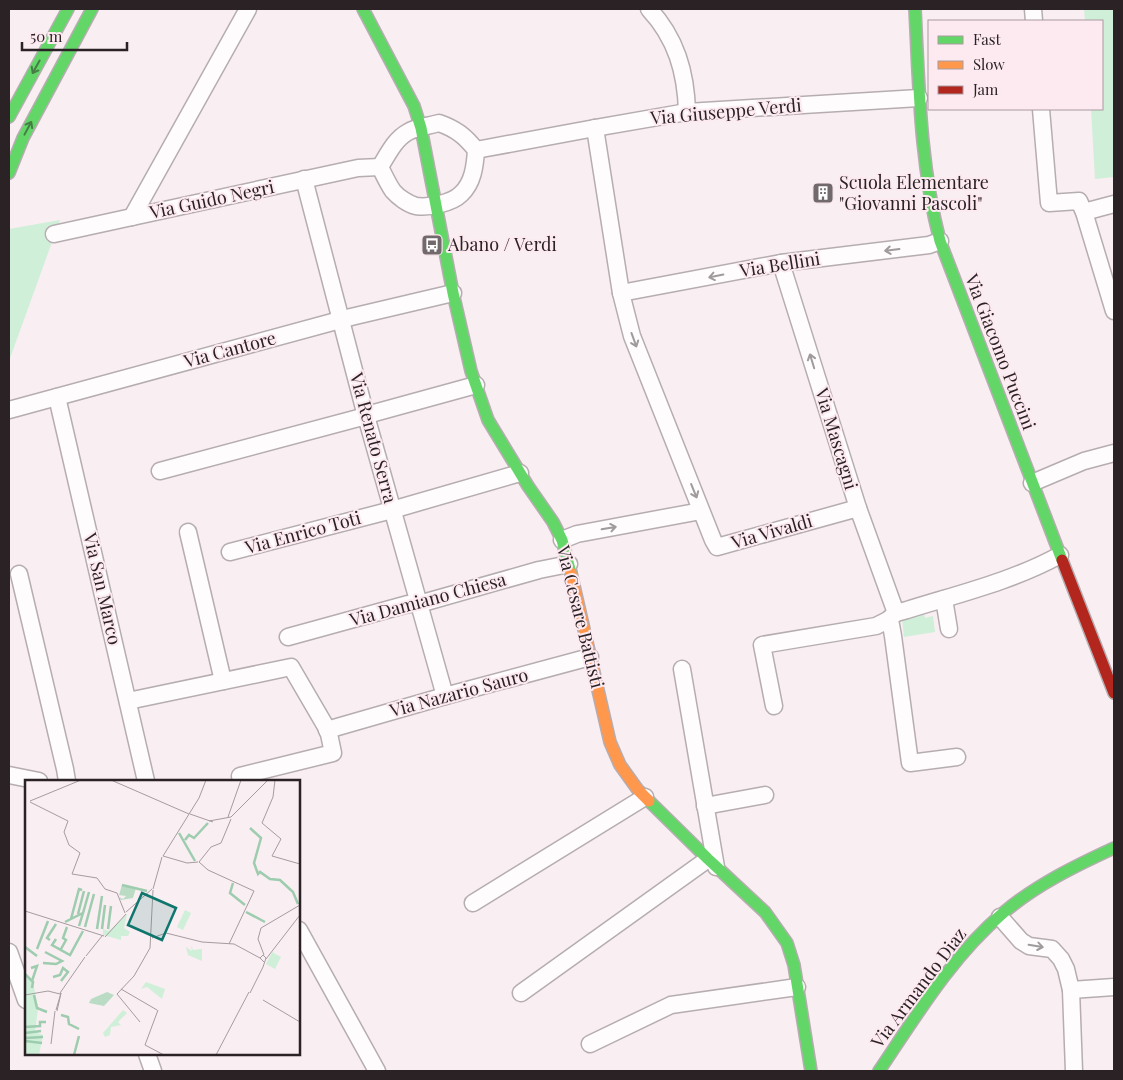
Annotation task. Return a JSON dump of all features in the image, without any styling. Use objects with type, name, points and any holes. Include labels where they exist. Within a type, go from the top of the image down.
[{"type":"street","points":[[9,117],[68,9]]},
{"type":"street","points":[[9,173],[23,138],[92,9]]},
{"type":"street","name":"Via Guido Negri","points":[[132,217],[248,9]]},
{"type":"street","name":"Via Cesare Battisti","points":[[363,9],[414,106],[421,128],[453,293],[471,371],[488,420],[553,522],[562,540],[610,742],[620,765],[638,790],[764,912],[787,943],[794,965],[811,1071]]},
{"type":"street","points":[[649,9],[659,20],[672,42],[682,68],[688,112]]},
{"type":"street","name":"Via Giacomo Puccini","points":[[915,9],[923,150],[931,204],[940,241],[1060,555],[1110,671],[1114,693]]},
{"type":"street","name":"Via Giuseppe Verdi","points":[[476,150],[688,112],[919,98]]},
{"type":"street","points":[[1042,110],[1049,203],[1079,201],[1114,311]]},
{"type":"street","points":[[439,124],[452,128],[468,140],[476,150],[473,174],[461,194],[449,202],[427,206],[416,206],[394,192],[380,167],[391,148],[401,136],[409,131],[439,124]]},
{"type":"street","points":[[562,540],[577,534],[701,511],[632,336],[620,293],[594,128]]},
{"type":"street","name":"Via Guido Negri","points":[[132,217],[358,168],[380,167]]},
{"type":"street","name":"Via Renato Serra","points":[[304,179],[366,416],[445,696]]},
{"type":"street","points":[[1084,212],[1114,204]]},
{"type":"street","points":[[54,234],[132,217]]},
{"type":"street","name":"Via Bellini","points":[[620,293],[781,263],[929,245],[940,241]]},
{"type":"street","name":"Via Mascagni","points":[[781,263],[892,616],[891,625],[910,763],[956,757]]},
{"type":"street","name":"Via Cantore","points":[[9,410],[341,320],[453,293]]},
{"type":"street","points":[[160,471],[476,385]]},
{"type":"street","name":"Via San Marco","points":[[57,397],[146,780]]},
{"type":"street","points":[[1032,483],[1084,461],[1114,453]]},
{"type":"street","name":"Via Enrico Toti","points":[[230,552],[392,510],[520,473]]},
{"type":"street","name":"Via Vivaldi","points":[[701,511],[717,547],[858,508]]},
{"type":"street","points":[[188,532],[223,681]]},
{"type":"street","points":[[774,706],[762,645],[876,626],[892,616],[907,610],[997,582],[1060,555]]},
{"type":"street","name":"Via Damiano Chiesa","points":[[288,638],[408,604],[419,604],[539,570],[569,564]]},
{"type":"street","points":[[19,574],[67,780]]},
{"type":"street","points":[[944,599],[949,629]]},
{"type":"street","name":"Via Nazario Sauro","points":[[327,730],[590,657]]},
{"type":"street","points":[[128,701],[291,667],[327,730],[333,753],[240,776],[241,780]]},
{"type":"street","points":[[521,993],[712,863],[706,806],[682,669]]},
{"type":"street","points":[[9,775],[34,780]]},
{"type":"street","points":[[706,806],[765,795]]},
{"type":"street","points":[[473,903],[645,797]]},
{"type":"street","name":"Via Armando Diaz","points":[[879,1071],[944,978],[977,938],[1024,898],[1052,880],[1114,848]]},
{"type":"street","points":[[1000,917],[1021,941],[1029,946],[1052,949],[1061,959],[1066,969],[1071,990],[1074,1071]]},
{"type":"street","points":[[300,932],[377,1071]]},
{"type":"street","points":[[9,952],[25,997]]},
{"type":"street","points":[[590,1044],[671,1005],[797,987]]},
{"type":"street","points":[[1071,990],[1114,987]]},
{"type":"street","points":[[147,1055],[153,1071]]},
{"type":"green space","points":[[1084,9],[1114,9],[1114,177],[1095,179],[1091,110],[1103,110],[1103,20],[1085,20]]},
{"type":"green space","points":[[60,220],[9,361],[9,229]]},
{"type":"green space","points":[[924,612],[925,618],[933,616],[935,632],[904,637],[902,619]]},
{"type":"traffic: fast","points":[[9,117],[68,9]]},
{"type":"traffic: fast","points":[[9,173],[23,138],[92,9]]},
{"type":"traffic: fast","points":[[363,9],[414,106],[421,128],[453,293],[471,371],[488,420],[528,486],[553,522],[562,540],[571,573]]},
{"type":"traffic: fast","points":[[915,9],[924,154],[933,212],[940,241],[1062,560]]},
{"type":"traffic: fast","points":[[649,801],[765,912],[787,943],[794,965],[811,1071]]},
{"type":"traffic: fast","points":[[879,1071],[951,967],[985,930],[1003,913],[1042,885],[1114,848]]},
{"type":"traffic: slow","points":[[571,573],[610,742],[620,765],[638,790],[649,801]]},
{"type":"traffic: jam","points":[[1062,560],[1114,693]]},
{"type":"place","name":"Scuola Elementare \"Giovanni Pascoli\"","points":[[823,193]]},
{"type":"place","name":"Abano / Verdi","points":[[432,245]]}]
